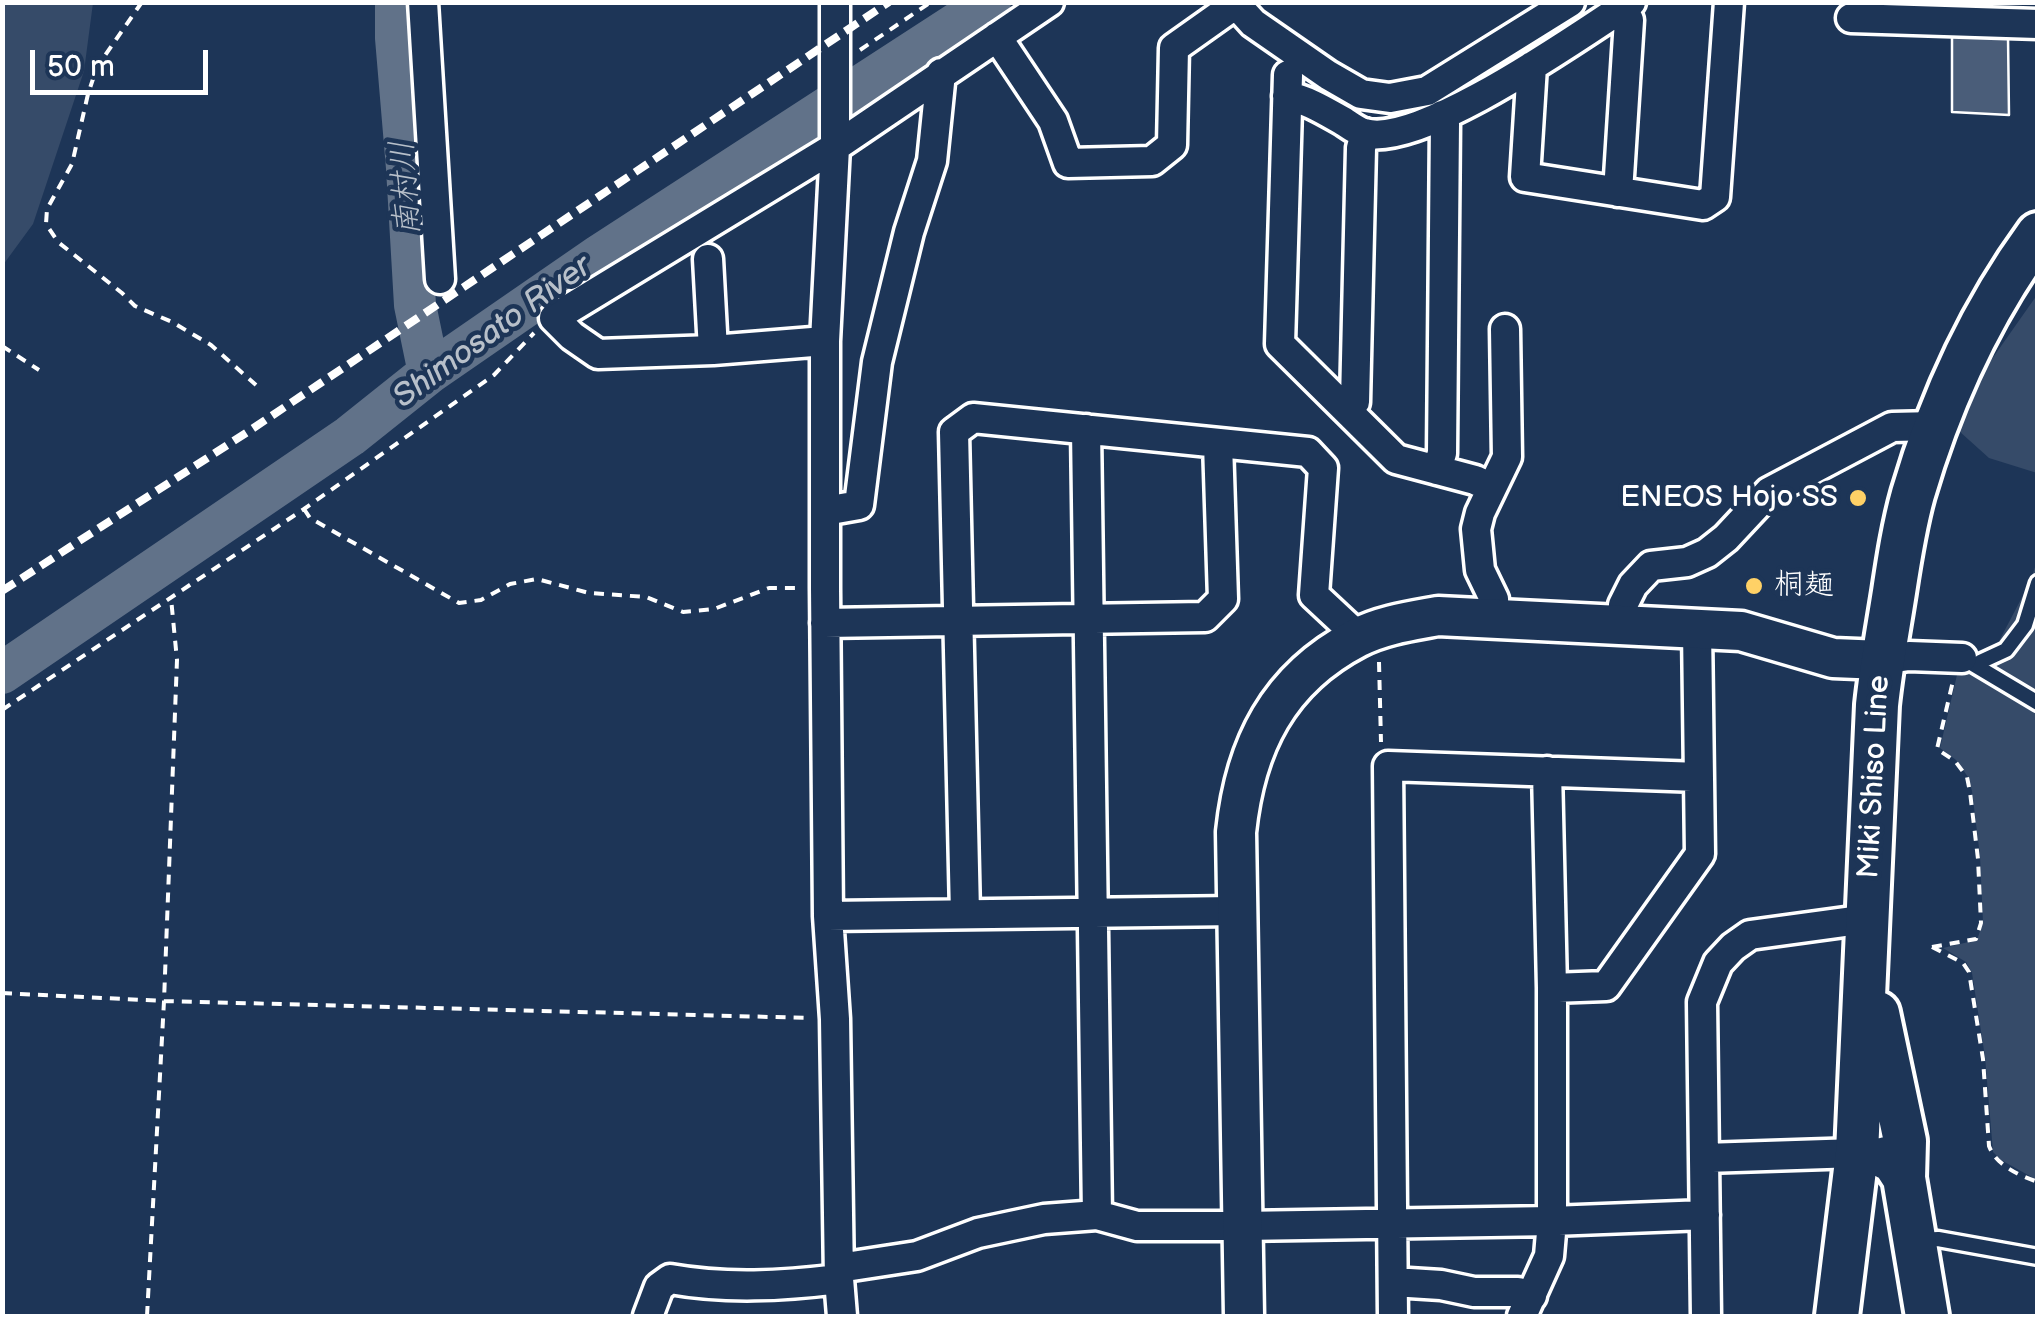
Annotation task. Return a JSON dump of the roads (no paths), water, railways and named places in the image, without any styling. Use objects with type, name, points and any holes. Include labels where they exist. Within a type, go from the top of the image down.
[{"type":"main road","name":"Miki Shiso Line","points":[[1837,1316],[1856,1153],[1877,705],[1912,498],[1935,426],[1966,357],[1993,303],[2038,234]]},
{"type":"main road","points":[[1865,934],[1906,1141],[1904,1178],[1927,1316]]},
{"type":"main road","points":[[1856,1153],[1877,1154],[1893,1161],[1904,1178]]},
{"type":"street","points":[[422,2],[440,280]]},
{"type":"street","points":[[825,341],[598,354],[554,318],[1049,2]]},
{"type":"street","points":[[997,38],[1053,122],[1068,162],[1152,162],[1172,145],[1174,48],[1235,4],[1253,23],[1328,75],[1362,94],[1390,98],[1427,91],[1570,2]]},
{"type":"street","points":[[1532,66],[1525,177],[1703,205],[1715,198],[1728,2]]},
{"type":"street","points":[[836,3],[835,141],[825,341],[824,588],[828,916],[835,1019],[842,1316]]},
{"type":"street","points":[[1492,488],[1396,458],[1280,344],[1288,86],[1303,99],[1365,133],[1400,132],[1460,108],[1627,5],[1618,192]]},
{"type":"street","points":[[1851,18],[2038,24]]},
{"type":"street","points":[[825,511],[859,506],[878,362],[909,232],[932,161],[941,74]]},
{"type":"street","points":[[1438,470],[1442,453],[1442,115]]},
{"type":"street","points":[[1348,411],[1355,402],[1365,133]]},
{"type":"street","points":[[708,260],[713,350]]},
{"type":"street","points":[[1495,619],[1494,598],[1480,570],[1476,529],[1507,457],[1505,328]]},
{"type":"street","points":[[965,913],[954,432],[974,418],[1308,452],[1323,468],[1314,595],[1369,634]]},
{"type":"street","points":[[1622,625],[1623,605],[1632,585],[1651,566],[1687,562],[1707,553],[1769,492],[1892,426],[1935,426]]},
{"type":"street","points":[[1086,429],[1097,1215]]},
{"type":"street","points":[[825,623],[1205,617],[1223,599],[1218,443]]},
{"type":"street","points":[[1244,1316],[1236,832],[1240,795],[1252,756],[1290,688],[1321,660],[1369,634],[1398,623],[1438,616],[1741,631],[1833,658],[1882,660],[1909,656],[1966,661]]},
{"type":"street","points":[[1552,988],[1606,986],[1700,854],[1697,629]]},
{"type":"street","points":[[1393,1316],[1388,766],[1699,777]]},
{"type":"street","points":[[1527,1306],[1549,1256],[1552,1221],[1547,772]]},
{"type":"street","points":[[828,916],[1238,911]]},
{"type":"street","points":[[1706,1316],[1702,1002],[1718,963],[1750,936],[1865,934]]},
{"type":"street","points":[[1705,1158],[1856,1153]]},
{"type":"street","points":[[648,1316],[659,1286],[670,1279],[702,1285],[752,1286],[839,1274],[917,1256],[978,1233],[1044,1219],[1097,1215],[1136,1226],[1242,1226],[1706,1215]]},
{"type":"street","points":[[1393,1282],[1474,1292],[1518,1292],[1527,1306]]},
{"type":"lane","points":[[1966,661],[1980,662],[2006,650],[2025,625],[2038,583]]},
{"type":"lane","points":[[1966,661],[2038,703]]},
{"type":"lane","points":[[1915,1242],[1938,1238],[2038,1258]]},
{"type":"waterway","name":"南村川","points":[[396,2],[415,305],[429,373]]},
{"type":"waterway","name":"Shimosato River","points":[[2,673],[350,436],[429,373],[600,255],[990,2]]},
{"type":"railway","points":[[2,591],[249,431],[889,2]]},
{"type":"place","name":"ENEOS Hojo SS","points":[[1858,498]]},
{"type":"place","name":"桐麺","points":[[1754,586]]}]
